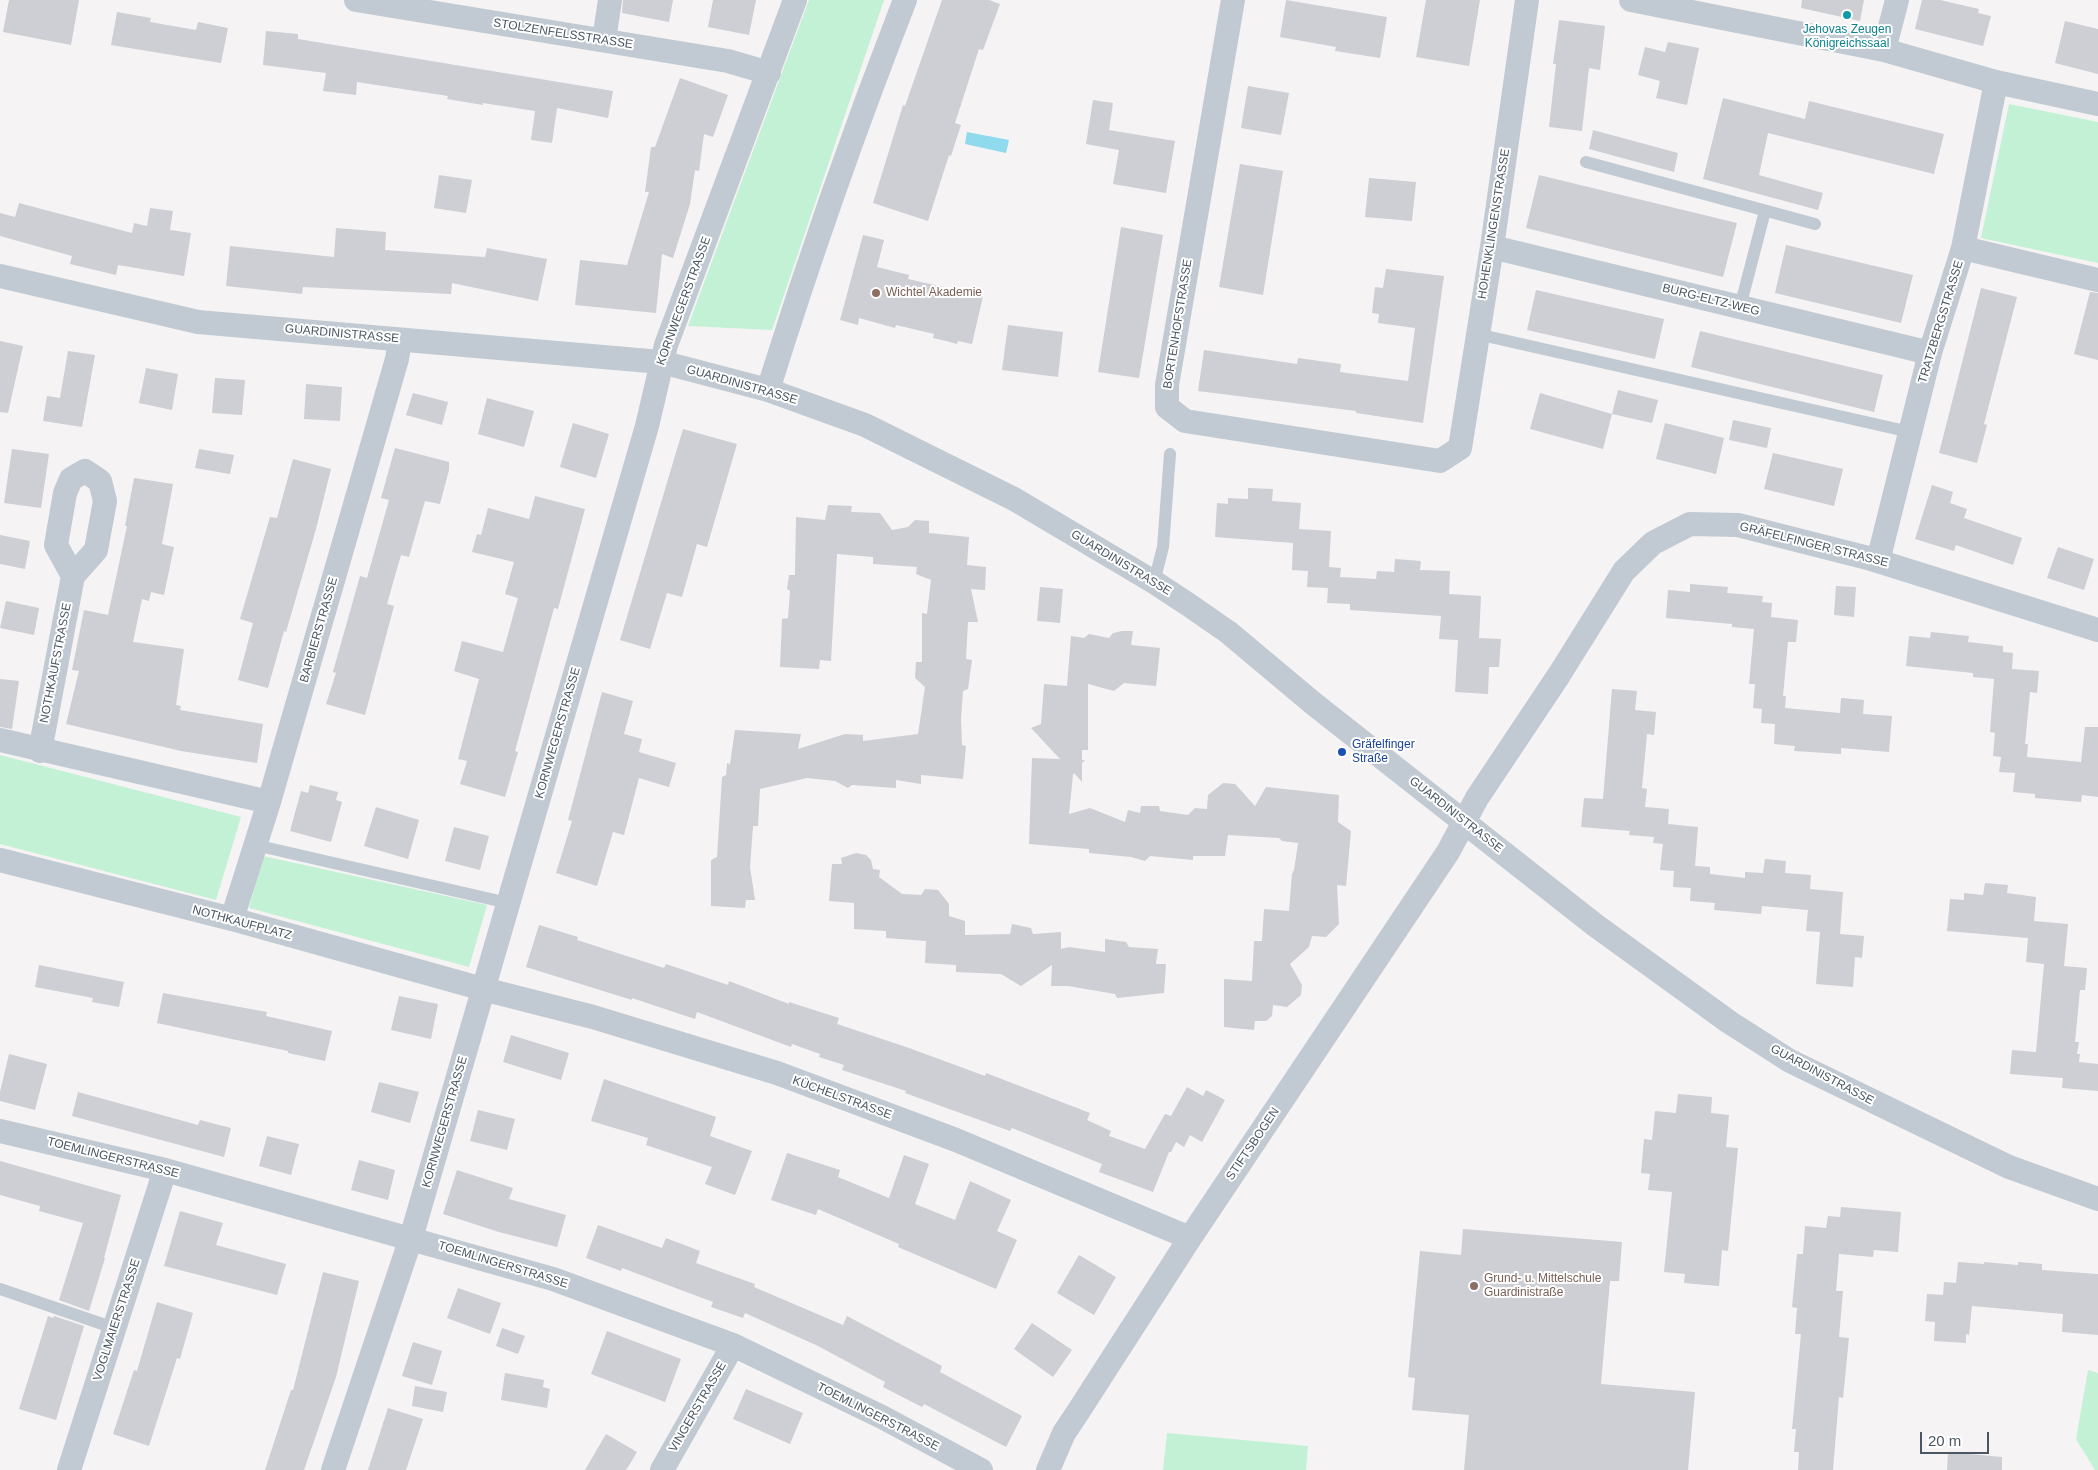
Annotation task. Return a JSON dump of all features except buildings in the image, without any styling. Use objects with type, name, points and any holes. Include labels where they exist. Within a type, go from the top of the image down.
[{"type":"street","name":"STOLZENFELSSTRASSE","points":[[356,0],[389,3],[728,61],[769,73]]},
{"type":"street","points":[[604,40],[610,0]]},
{"type":"street","name":"KORNWEGERSTRASSE","points":[[333,1470],[411,1238],[647,426],[661,362],[795,0]]},
{"type":"street","points":[[768,390],[784,338],[870,90],[905,0]]},
{"type":"street","name":"BORTENHOFSTRASSE","points":[[1233,0],[1167,385],[1167,407],[1185,421],[1440,461],[1460,448]]},
{"type":"street","name":"HOHENKLINGENSTRASSE","points":[[1460,448],[1492,247],[1527,0]]},
{"type":"street","points":[[1631,0],[1884,50],[1996,82],[2098,104]]},
{"type":"street","points":[[1884,50],[1898,0]]},
{"type":"street","name":"TRATZBERGSTRASSE","points":[[1878,561],[1930,353],[1963,248],[1996,82]]},
{"type":"street","name":"BURG-ELTZ-WEG","points":[[1492,247],[1930,353]]},
{"type":"street","points":[[1963,248],[2098,280]]},
{"type":"street","name":"GUARDINISTRASSE","points":[[0,276],[198,322],[661,362],[768,390],[873,429],[1014,499],[1154,582],[1228,632],[1316,706],[1595,925],[1730,1022],[1790,1061],[2009,1167],[2098,1199]]},
{"type":"street","name":"BARBIERSTRASSE","points":[[232,919],[269,802],[394,369],[400,340]]},
{"type":"street","name":"GRÄFELFINGER STRASSE","points":[[1464,822],[1477,798],[1624,572],[1653,543],[1690,524],[1738,525],[1878,561],[2098,630]]},
{"type":"street","name":"NOTHKAUFSTRASSE","points":[[40,751],[73,576]]},
{"type":"street","points":[[0,740],[40,751],[269,802]]},
{"type":"street","name":"STIFTSBOGEN","points":[[1048,1470],[1064,1434],[1190,1238],[1448,852],[1464,822]]},
{"type":"street","name":"NOTHKAUFPLATZ","points":[[0,860],[232,919],[483,989]]},
{"type":"street","name":"KÜCHELSTRASSE","points":[[483,989],[593,1017],[777,1073],[956,1140],[1190,1238]]},
{"type":"street","name":"TOEMLINGERSTRASSE","points":[[0,1131],[165,1170],[553,1279],[733,1345],[882,1418],[981,1470]]},
{"type":"street","name":"VOGLMAIERSTRASSE","points":[[69,1470],[165,1170]]},
{"type":"street","name":"VINGERSTRASSE","points":[[662,1470],[733,1345]]},
{"type":"lane","points":[[1586,162],[1815,224]]},
{"type":"lane","points":[[1740,307],[1765,211]]},
{"type":"lane","points":[[1478,334],[1910,432]]},
{"type":"lane","points":[[1154,582],[1163,547],[1170,454]]},
{"type":"lane","points":[[255,845],[508,903]]},
{"type":"lane","points":[[0,1289],[114,1328]]},
{"type":"green space","points":[[809,0],[884,0],[772,330],[688,326]]},
{"type":"green space","points":[[2009,104],[2098,122],[2098,263],[1981,238]]},
{"type":"green space","points":[[0,755],[241,817],[216,900],[0,844]]},
{"type":"green space","points":[[263,856],[487,905],[469,967],[249,908]]},
{"type":"green space","points":[[2088,1370],[2098,1373],[2098,1470],[2095,1470],[2076,1439]]},
{"type":"green space","points":[[1167,1433],[1308,1446],[1306,1470],[1163,1470]]},
{"type":"water","points":[[967,132],[1009,140],[1006,153],[965,144]]},
{"type":"place","name":"Jehovas Zeugen Königreichssaal","points":[[1847,15]]},
{"type":"place","name":"Wichtel Akademie","points":[[876,293]]},
{"type":"place","name":"Gräfelfinger Straße","points":[[1342,752]]},
{"type":"place","name":"Grund- u. Mittelschule Guardinistraße","points":[[1474,1286]]}]
